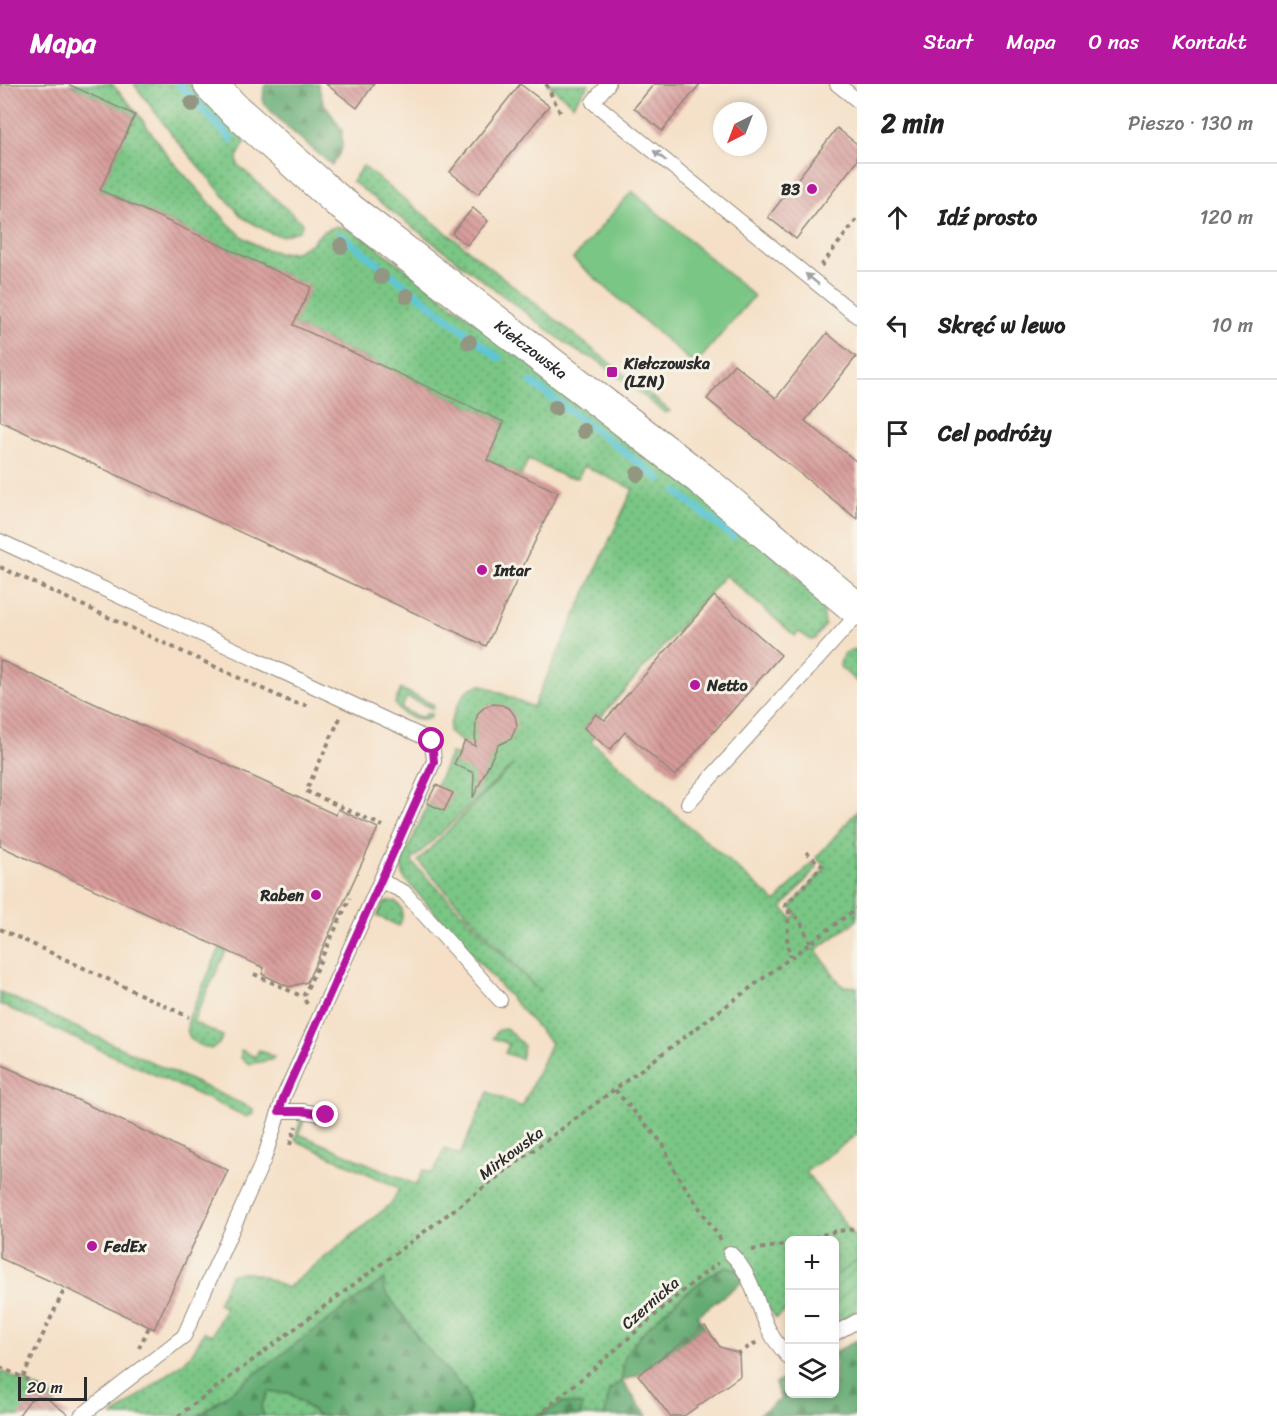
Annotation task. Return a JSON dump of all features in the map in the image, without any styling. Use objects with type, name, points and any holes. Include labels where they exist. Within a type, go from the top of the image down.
[{"type":"street","name":"Kiełczowska","points":[[210,84],[234,109],[338,201],[700,478],[857,609]]},
{"type":"lane","points":[[608,84],[593,102],[857,316]]},
{"type":"lane","points":[[837,84],[857,100]]},
{"type":"lane","points":[[0,541],[432,741],[434,762],[284,1096],[264,1159],[184,1336],[81,1416]]},
{"type":"lane","points":[[688,802],[857,615]]},
{"type":"lane","points":[[381,880],[404,892],[500,1000]]},
{"type":"lane","points":[[279,1111],[302,1111],[326,1115]]},
{"type":"lane","points":[[730,1253],[741,1264],[752,1284],[770,1333],[785,1354]]},
{"type":"lane","points":[[839,1331],[857,1321]]},
{"type":"path","points":[[546,84],[562,116]]},
{"type":"path","points":[[811,279],[857,219]]},
{"type":"path","points":[[0,567],[291,702],[321,709]]},
{"type":"path","points":[[331,713],[340,717],[306,791],[383,826]]},
{"type":"path","points":[[806,852],[822,866],[785,906],[800,921],[810,942]]},
{"type":"path","name":"Mirkowska","points":[[178,1416],[857,908]]},
{"type":"path","points":[[789,910],[787,943],[790,957]]},
{"type":"path","points":[[0,929],[189,1017]]},
{"type":"path","points":[[254,974],[303,998]]},
{"type":"path","points":[[615,1090],[663,1144],[674,1170],[730,1253],[785,1245]]},
{"type":"path","points":[[819,1236],[836,1231],[857,1229]]},
{"type":"path","name":"Czernicka","points":[[538,1416],[558,1396],[589,1373],[685,1287],[730,1253]]},
{"type":"path","points":[[23,1377],[65,1288]]},
{"type":"path","points":[[0,1367],[58,1394]]},
{"type":"green space","points":[[68,84],[112,84],[135,110],[170,159],[229,224],[243,237],[261,248],[280,253],[296,252],[312,243],[322,232],[337,226],[357,232],[735,519],[816,595],[823,609],[825,625],[815,639],[811,640],[799,632],[795,636],[725,575],[601,717],[596,714],[584,728],[594,737],[591,741],[776,902],[812,862],[817,867],[782,908],[792,918],[797,914],[791,906],[826,867],[816,858],[857,811],[857,920],[816,950],[842,986],[857,987],[857,1134],[806,1172],[857,1240],[857,1261],[839,1273],[839,1236],[785,1236],[785,1311],[776,1318],[746,1279],[720,1269],[667,1310],[630,1348],[624,1360],[622,1381],[609,1391],[605,1416],[580,1416],[583,1405],[562,1403],[538,1416],[469,1416],[471,1411],[466,1392],[420,1340],[383,1289],[384,1280],[198,1416],[113,1416],[185,1361],[204,1332],[212,1335],[225,1308],[218,1304],[230,1275],[253,1274],[287,1288],[392,1203],[399,1188],[295,1140],[301,1118],[305,1118],[299,1134],[417,1185],[423,1170],[433,1173],[445,1149],[460,1155],[488,1092],[522,1107],[551,1043],[404,878],[401,864],[451,753],[458,756],[465,742],[457,739],[449,731],[453,716],[465,693],[482,685],[533,707],[633,489],[584,466],[578,478],[565,477],[528,459],[521,476],[487,460],[504,422],[293,325],[310,287],[100,190],[134,115]],"holes":[[[513,765],[418,861],[541,993],[411,861]]]},
{"type":"green space","points":[[134,84],[196,84],[243,135],[245,143],[237,157],[238,165],[303,224],[299,231],[281,236],[270,233],[242,217],[177,141]]},
{"type":"green space","points":[[267,84],[318,84],[323,102],[342,130],[342,149],[332,165],[288,128],[263,103],[264,87]]},
{"type":"green space","points":[[548,84],[589,84],[573,105]]},
{"type":"green space","points":[[363,166],[670,411],[665,413],[597,360],[564,342],[352,181]]},
{"type":"green space","points":[[632,191],[754,296],[695,365],[573,259]]},
{"type":"green space","points":[[857,649],[857,682],[840,667],[844,654]]},
{"type":"green space","points":[[401,689],[434,705],[433,709],[407,697],[401,709],[423,718],[427,712],[432,714],[429,718],[424,719],[414,718],[400,711],[395,703]]},
{"type":"green space","points":[[387,901],[396,902],[402,909],[399,926],[377,916]]},
{"type":"green space","points":[[220,948],[226,951],[193,1022],[223,1036],[219,1044],[211,1049],[191,1039],[187,1024]]},
{"type":"green space","points":[[0,992],[253,1109],[253,1114],[247,1117],[0,1004]]},
{"type":"green space","points":[[506,1028],[524,1046],[521,1059],[505,1053],[509,1044],[493,1038],[497,1031]]},
{"type":"green space","points":[[241,1050],[255,1057],[259,1050],[274,1057],[271,1060],[249,1064],[241,1058]]},
{"type":"green space","points":[[857,1261],[857,1311],[839,1321],[839,1290],[839,1273]]},
{"type":"green space","points":[[727,1267],[736,1269],[746,1279],[697,1316],[705,1326],[638,1375],[622,1381],[647,1416],[605,1416],[609,1391],[622,1380],[624,1360],[631,1347],[687,1292],[717,1271]]},
{"type":"green space","points":[[384,1279],[384,1289],[420,1340],[466,1392],[471,1411],[469,1416],[319,1416],[290,1393],[268,1392],[261,1407],[264,1416],[198,1416]]},
{"type":"green space","points":[[857,1340],[857,1416],[756,1416],[781,1399],[775,1384],[785,1378],[785,1398],[839,1398],[839,1350]]},
{"type":"green space","points":[[0,1371],[51,1394],[58,1411],[56,1416],[0,1416]]},
{"type":"green space","points":[[268,1392],[289,1393],[319,1416],[264,1416],[261,1407]]},
{"type":"green space","points":[[562,1403],[583,1405],[580,1416],[538,1416]]},
{"type":"building","points":[[0,84],[68,84],[135,115],[100,190],[311,287],[293,325],[504,422],[487,460],[558,492],[486,646],[0,421]]},
{"type":"building","points":[[326,84],[374,84],[357,108]]},
{"type":"building","points":[[520,84],[549,106],[478,194],[450,172]]},
{"type":"building","points":[[654,84],[700,84],[662,131],[634,108]]},
{"type":"building","name":"B3","points":[[837,128],[857,144],[857,161],[796,239],[768,217]]},
{"type":"building","points":[[473,208],[488,221],[467,245],[452,233]]},
{"type":"building","points":[[827,333],[856,357],[805,421],[857,462],[857,519],[707,399],[734,364],[776,398]]},
{"type":"building","name":"Netto","points":[[714,596],[781,655],[675,776],[625,732],[610,750],[584,728],[596,714],[605,720]]},
{"type":"building","points":[[0,660],[336,815],[338,809],[378,828],[307,982],[289,987],[262,974],[264,968],[0,846]]},
{"type":"building","points":[[493,704],[510,709],[517,725],[511,739],[498,745],[473,798],[474,773],[454,764],[465,741],[475,746],[478,713]]},
{"type":"building","points":[[436,785],[453,793],[444,811],[427,803]]},
{"type":"building","points":[[0,1064],[228,1170],[154,1329],[0,1258]]},
{"type":"building","points":[[705,1326],[720,1347],[739,1353],[740,1376],[684,1416],[670,1416],[638,1375]]},
{"type":"building","points":[[45,1397],[70,1416],[18,1416],[30,1400]]},
{"type":"waterway","points":[[179,84],[231,139]]},
{"type":"waterway","points":[[341,235],[499,358]]},
{"type":"waterway","points":[[531,382],[660,479]]},
{"type":"waterway","points":[[677,492],[733,537]]},
{"type":"place","name":"B3","points":[[812,189]]},
{"type":"place","name":"Kiełczowska (LZN)","points":[[612,372]]},
{"type":"place","name":"Intar","points":[[482,570]]},
{"type":"place","name":"Netto","points":[[695,685]]},
{"type":"place","name":"Raben","points":[[316,895]]},
{"type":"place","name":"FedEx","points":[[92,1246]]},
{"type":"route","points":[[326,1115],[302,1111],[279,1111],[434,762],[432,741]]}]
